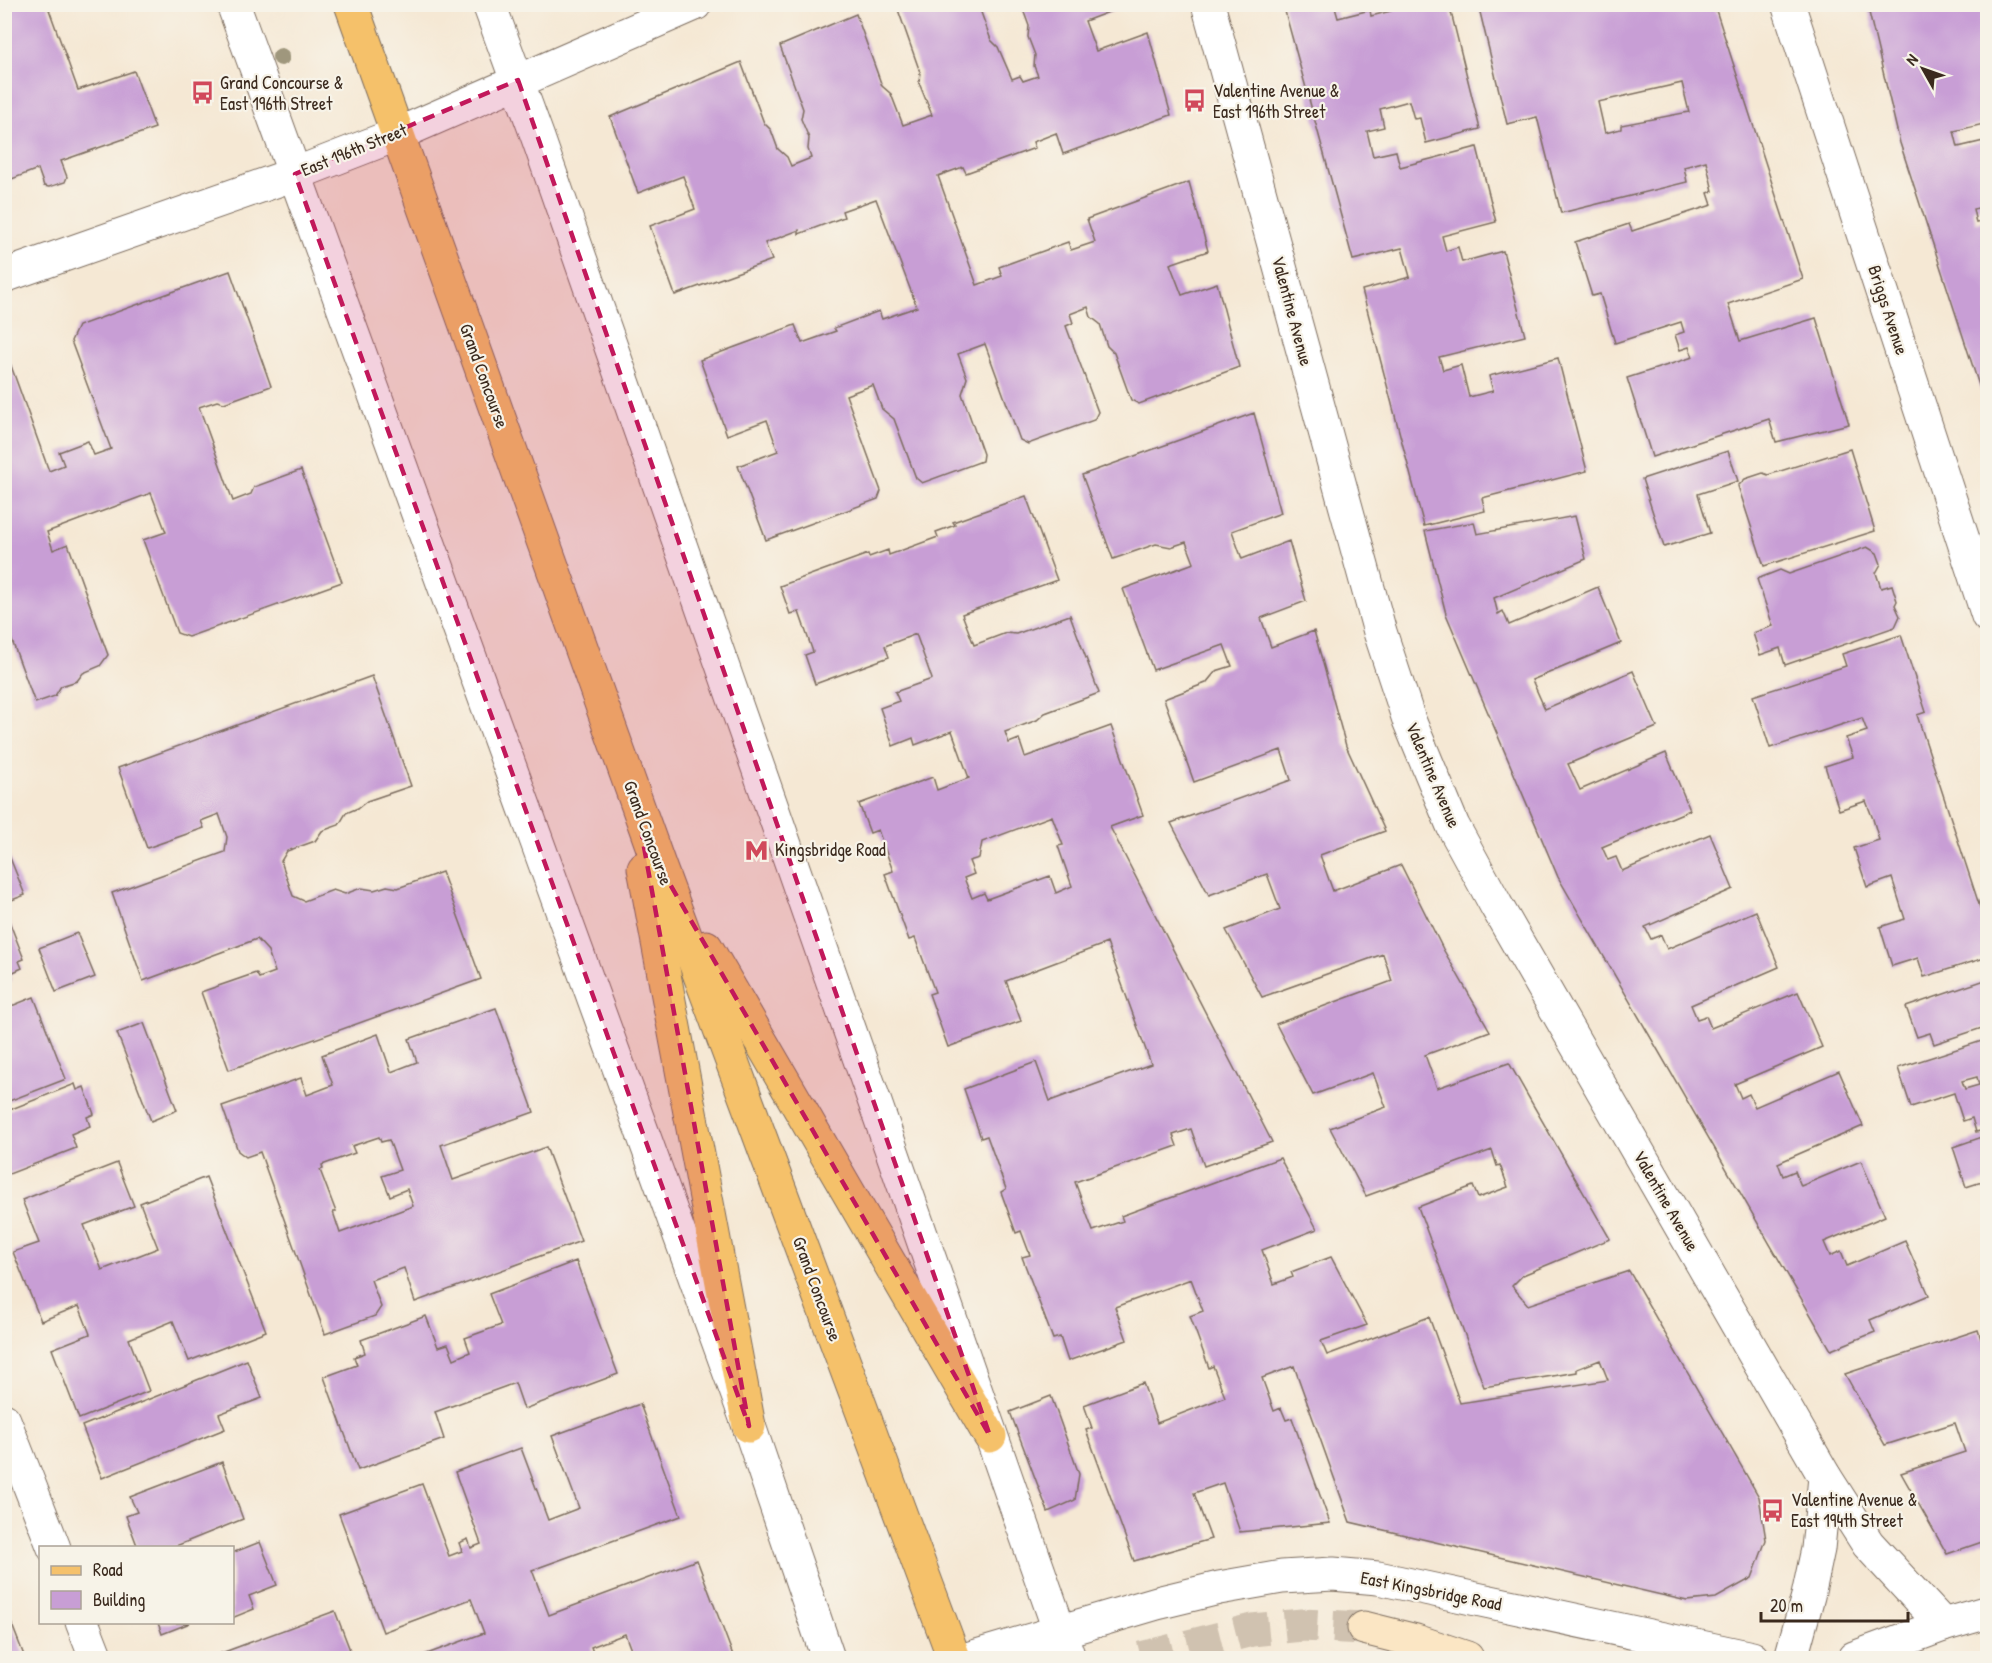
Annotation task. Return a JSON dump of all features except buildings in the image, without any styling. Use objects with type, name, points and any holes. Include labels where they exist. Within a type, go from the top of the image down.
[{"type":"main road","name":"Grand Concourse","points":[[351,4],[660,868],[954,1659]]},
{"type":"main road","points":[[627,775],[749,1426]]},
{"type":"main road","points":[[660,868],[990,1436]]},
{"type":"main road","points":[[1364,1628],[1416,1641],[1467,1659]]},
{"type":"street","points":[[233,4],[749,1426],[828,1659]]},
{"type":"street","points":[[489,4],[518,80],[1063,1645]]},
{"type":"street","name":"East 196th Street","points":[[4,276],[295,174],[398,134],[695,4]]},
{"type":"street","name":"Valentine Avenue","points":[[1208,4],[1380,632],[1409,720],[1454,826],[1496,905],[1825,1477],[1868,1544],[1943,1625]]},
{"type":"street","name":"Briggs Avenue","points":[[1788,4],[1988,616]]},
{"type":"street","points":[[4,1420],[53,1546]]},
{"type":"street","points":[[1791,1659],[1818,1549],[1825,1477]]},
{"type":"street","name":"East Kingsbridge Road","points":[[970,1659],[1063,1645],[1219,1588],[1282,1577],[1333,1574],[1378,1578],[1752,1659]]},
{"type":"street","points":[[1854,1659],[1943,1625],[1988,1612]]},
{"type":"street","points":[[82,1624],[96,1659]]},
{"type":"highlighted area","points":[[518,80],[990,1436],[642,836],[749,1426],[295,174]]},
{"type":"tunnel","points":[[1141,1658],[1252,1630],[1302,1625],[1364,1628]]},
{"type":"place","name":"Grand Concourse & East 196th Street","points":[[202,93]]},
{"type":"place","name":"Valentine Avenue & East 196th Street","points":[[1195,101]]},
{"type":"place","name":"Kingsbridge Road","points":[[757,850]]},
{"type":"place","name":"Valentine Avenue & East 194th Street","points":[[1773,1510]]}]
